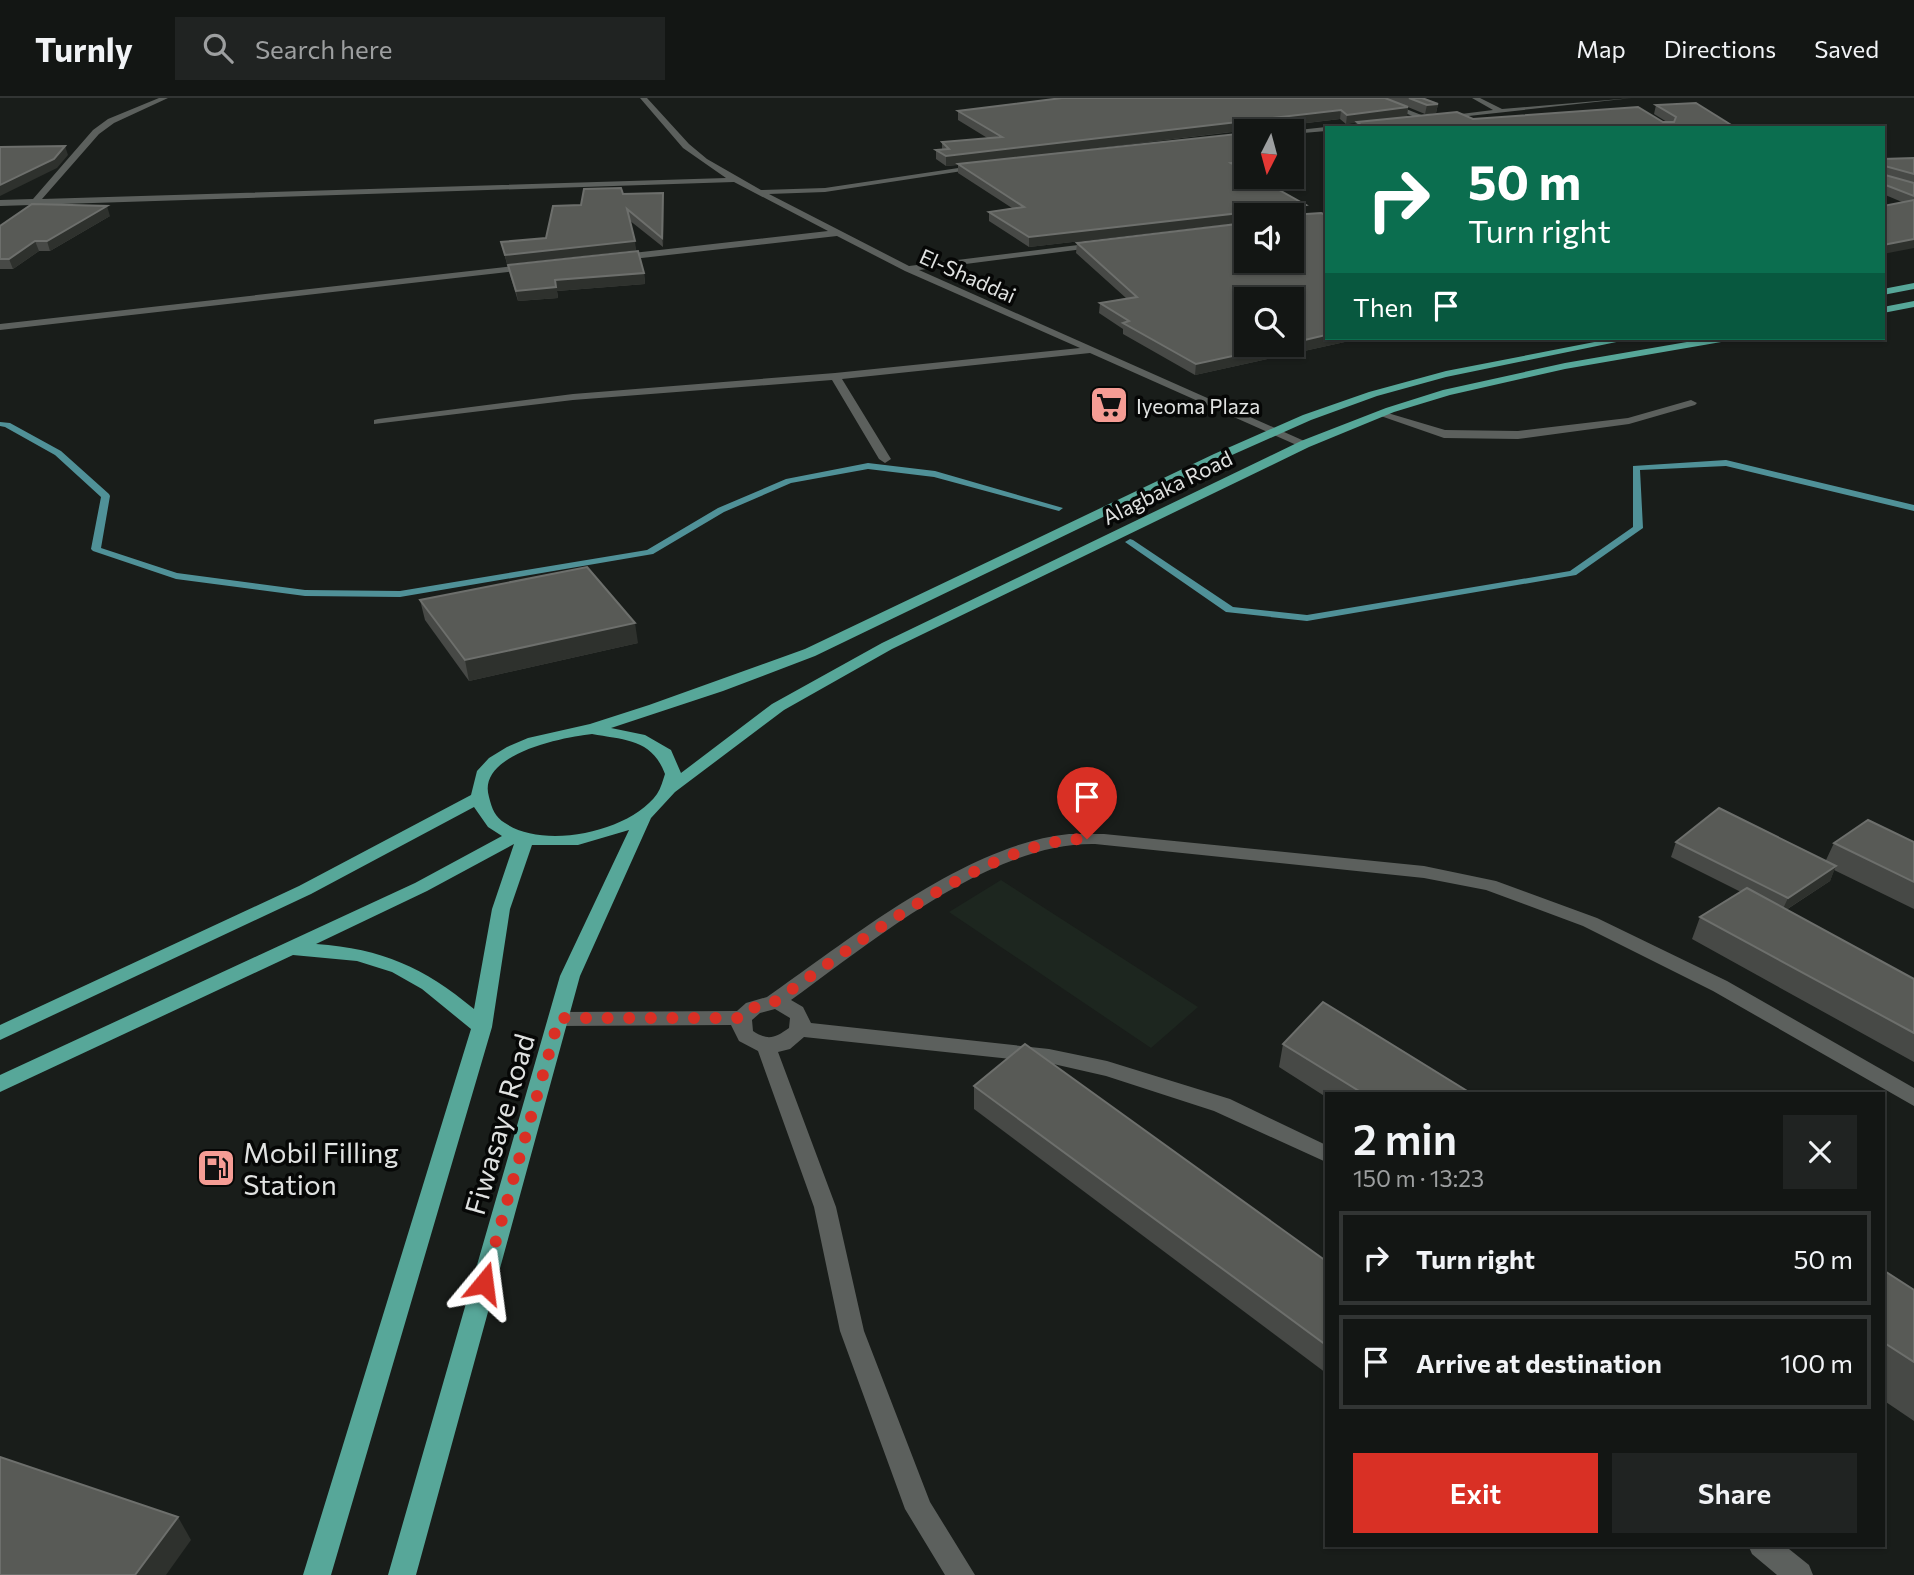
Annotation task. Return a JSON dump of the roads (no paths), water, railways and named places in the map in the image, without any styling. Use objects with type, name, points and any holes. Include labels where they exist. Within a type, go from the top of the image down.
[{"type":"main road","points":[[1885,292],[1914,286]]},
{"type":"main road","points":[[1885,300],[1902,306]]},
{"type":"main road","points":[[1885,310],[1914,304]]},
{"type":"main road","name":"Alagbaka Road","points":[[592,729],[726,686],[778,666],[1272,431],[1400,386],[1454,372],[1621,340]]},
{"type":"main road","name":"Alagbaka Road","points":[[672,788],[778,707],[887,646],[1305,444],[1381,414],[1460,389],[1565,366],[1715,340]]},
{"type":"main road","points":[[592,729],[622,732],[647,740],[656,746],[665,753],[674,769],[672,788],[661,804],[643,819],[617,832],[586,840],[554,843],[520,838],[489,821],[477,799],[480,782],[492,765],[511,751],[545,737],[592,729]]},
{"type":"main road","points":[[0,1033],[305,890],[477,799]]},
{"type":"main road","name":"Fiwasaye Road","points":[[402,1575],[570,976],[643,819]]},
{"type":"main road","points":[[0,1084],[520,838]]},
{"type":"main road","name":"Fiwasaye Road","points":[[317,1575],[482,1027],[500,909],[520,838]]},
{"type":"main road","points":[[290,948],[367,956],[405,971],[440,991],[482,1027]]},
{"type":"street","points":[[33,204],[96,132],[111,121],[165,98]]},
{"type":"street","name":"El-Shaddai","points":[[643,98],[686,146],[735,180],[908,269],[1305,444]]},
{"type":"street","points":[[1372,98],[1425,118]]},
{"type":"street","points":[[1475,98],[1501,111]]},
{"type":"street","points":[[1400,121],[1629,98]]},
{"type":"street","points":[[1620,99],[1637,109]]},
{"type":"street","points":[[1449,117],[1460,122]]},
{"type":"street","points":[[1353,126],[1387,122]]},
{"type":"street","points":[[1304,131],[1325,129]]},
{"type":"street","points":[[760,192],[825,190],[990,164]]},
{"type":"street","points":[[0,203],[735,180]]},
{"type":"street","points":[[792,208],[825,190]]},
{"type":"street","points":[[607,260],[838,233]]},
{"type":"street","points":[[908,269],[1112,243]]},
{"type":"street","points":[[0,327],[541,266]]},
{"type":"street","points":[[378,422],[585,396],[835,376],[1090,350]]},
{"type":"street","points":[[835,376],[885,459]]},
{"type":"street","points":[[1381,414],[1444,434],[1518,435],[1629,421],[1692,403]]},
{"type":"street","points":[[774,1002],[787,1004],[797,1011],[801,1019],[800,1029],[792,1038],[780,1044],[766,1046],[743,1037],[741,1018],[749,1009],[774,1002],[904,912],[986,866],[1036,845],[1071,838],[1104,839],[1424,872],[1490,885],[1590,922],[1720,986],[1914,1098]]},
{"type":"street","points":[[559,1018],[741,1018]]},
{"type":"street","points":[[800,1029],[1049,1056],[1107,1069],[1222,1105],[1325,1154]]},
{"type":"street","points":[[766,1046],[825,1208],[852,1331],[919,1509],[961,1575]]},
{"type":"street","points":[[1764,1547],[1799,1575]]},
{"type":"waterway","points":[[0,424],[7,425],[58,453],[106,496],[96,549],[176,576],[305,593],[400,594],[650,552],[721,510],[789,481],[868,466],[935,474],[1059,508]]},
{"type":"waterway","points":[[1130,542],[1230,610],[1307,618],[1573,573],[1638,528],[1636,468],[1726,463],[1914,508]]},
{"type":"place","name":"Iyeoma Plaza","points":[[1109,405]]},
{"type":"place","name":"Mobil Filling Station","points":[[216,1168]]}]
